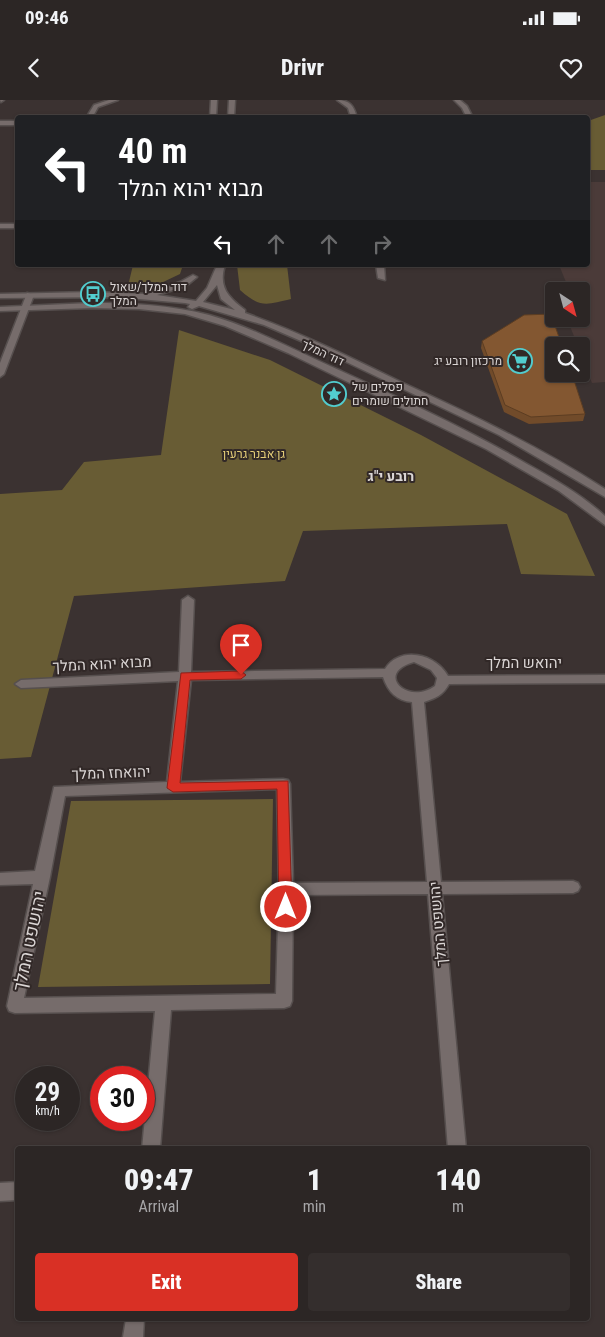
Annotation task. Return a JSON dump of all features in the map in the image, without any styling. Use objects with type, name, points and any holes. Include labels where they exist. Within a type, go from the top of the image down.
[{"type":"street","points":[[92,115],[96,106],[115,100]]},
{"type":"street","points":[[213,115],[214,100]]},
{"type":"street","points":[[231,115],[232,100]]},
{"type":"street","points":[[340,100],[351,106],[353,115]]},
{"type":"street","points":[[457,100],[465,107],[469,115]]},
{"type":"street","points":[[0,124],[15,123]]},
{"type":"street","points":[[0,226],[15,226]]},
{"type":"street","points":[[143,296],[164,292],[194,274],[184,301],[184,312],[198,304],[218,277],[220,267]]},
{"type":"street","points":[[380,267],[382,278]]},
{"type":"street","points":[[218,277],[224,297],[249,317]]},
{"type":"street","points":[[0,374],[30,295]]},
{"type":"street","name":"דוד המלך","points":[[0,296],[143,296],[184,301],[249,317],[303,338],[525,443],[603,491]]},
{"type":"street","name":"דוד המלך","points":[[0,309],[121,307],[184,312],[259,337],[428,415],[495,449],[557,486],[605,522]]},
{"type":"street","points":[[188,600],[185,676],[173,788],[283,784],[286,889],[573,886]]},
{"type":"street","points":[[414,658],[437,666],[443,680],[441,688],[435,693],[418,698],[402,695],[394,690],[388,679],[389,673],[396,663],[414,658]]},
{"type":"street","name":"מבוא יהוא המלך","points":[[20,684],[185,676],[389,673]]},
{"type":"street","name":"יהואש המלך","points":[[443,680],[605,679]]},
{"type":"street","name":"יהושפט המלך","points":[[418,698],[457,1146]]},
{"type":"street","name":"יהואחז המלך","points":[[43,877],[59,791],[173,788]]},
{"type":"street","points":[[0,879],[43,877]]},
{"type":"street","name":"יהושפט המלך","points":[[43,877],[15,1006],[284,1001],[286,889]]},
{"type":"street","points":[[152,1146],[164,1003]]},
{"type":"street","points":[[0,1192],[15,1191]]},
{"type":"street","points":[[133,1337],[135,1321]]},
{"type":"shaded area","points":[[590,182],[605,182],[605,382],[592,383],[590,378],[590,337],[574,337],[571,328],[590,328],[590,282],[566,282],[560,267],[590,267]]},
{"type":"green space","points":[[605,115],[605,170],[590,170],[590,120]]},
{"type":"green space","points":[[133,267],[182,267],[180,274],[161,283],[128,286]]},
{"type":"green space","points":[[237,267],[287,267],[291,299],[264,304],[253,300],[240,290]]},
{"type":"green space","name":"גן אבנר גרעין","points":[[179,330],[270,360],[421,435],[567,514],[595,576],[521,574],[507,524],[303,531],[285,581],[74,596],[31,757],[0,759],[0,494],[62,490],[84,462],[161,455]]},
{"type":"green space","points":[[273,799],[270,984],[38,987],[71,801]]},
{"type":"building","name":"מרכזון רובע יג","points":[[545,314],[545,328],[556,328],[559,337],[545,337],[545,382],[575,382],[585,414],[531,417],[505,405],[482,341],[524,315]]},
{"type":"place","name":"דוד המלך/שאול המלך","points":[[93,294]]},
{"type":"place","name":"מרכזון רובע יג","points":[[520,361]]},
{"type":"place","name":"פסלים של חתולים שומרים","points":[[334,394]]},
{"type":"district","name":"רובע י\"ג","points":[[391,476]]},
{"type":"route","points":[[241,675],[185,676],[173,788],[283,784],[286,907]]}]
